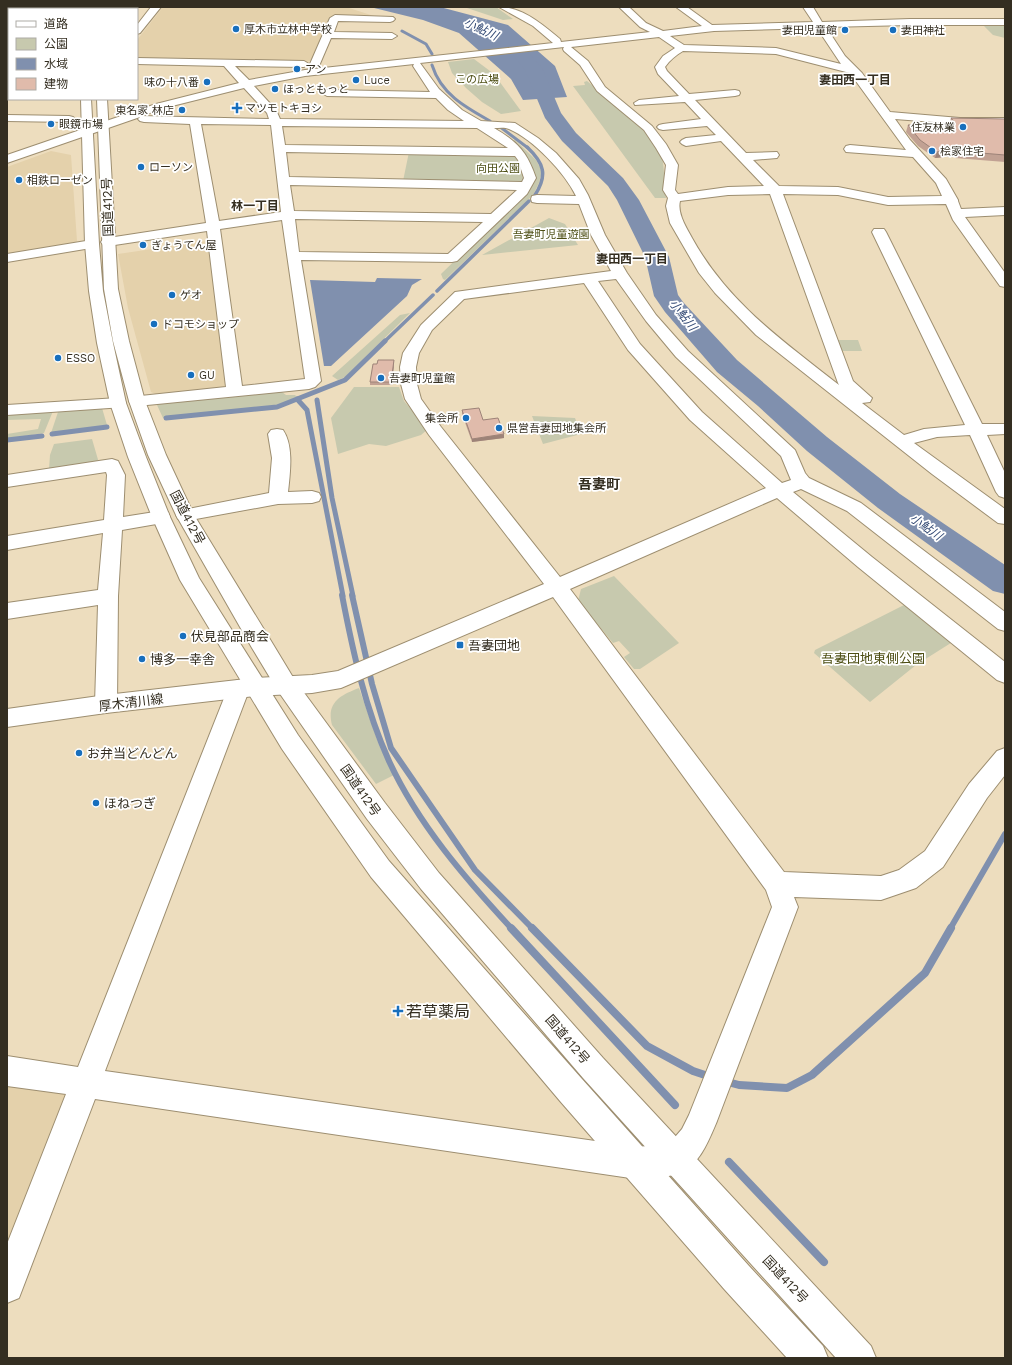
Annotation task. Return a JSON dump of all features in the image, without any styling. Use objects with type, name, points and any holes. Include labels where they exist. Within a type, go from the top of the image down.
[{"type":"main road","points":[[138,30],[156,7]]},
{"type":"main road","points":[[504,7],[536,24],[565,47],[584,63],[601,89],[648,128],[662,147],[672,165],[669,190],[674,198],[672,206],[677,223],[690,247],[706,273],[720,290],[761,332],[905,440],[1005,518]]},
{"type":"main road","points":[[624,7],[643,25],[660,33],[678,46]]},
{"type":"main road","points":[[681,7],[710,28]]},
{"type":"main road","points":[[808,7],[841,58],[858,75],[916,154],[942,182],[952,200],[956,213],[1005,283]]},
{"type":"main road","points":[[363,8],[390,19]]},
{"type":"main road","points":[[984,12],[993,22]]},
{"type":"main road","points":[[138,16],[148,16]]},
{"type":"main road","points":[[315,64],[335,18],[390,19]]},
{"type":"main road","points":[[328,35],[395,38],[384,28],[384,24],[390,19]]},
{"type":"main road","points":[[7,159],[160,106],[246,84],[448,57],[710,28],[819,23],[1005,22]]},
{"type":"main road","points":[[661,46],[741,51],[776,51],[852,70]]},
{"type":"main road","points":[[678,46],[664,60],[660,67],[662,72],[775,190],[846,383],[871,405],[905,440],[1004,497]]},
{"type":"main road","points":[[565,47],[637,47]]},
{"type":"main road","points":[[336,73],[414,59]]},
{"type":"main road","points":[[138,61],[333,64],[414,59]]},
{"type":"main road","points":[[293,256],[452,258],[523,191],[530,178],[524,160],[504,140],[458,112],[439,96],[414,59]]},
{"type":"main road","points":[[137,401],[309,384],[313,381],[287,215],[276,122],[272,112],[228,63]]},
{"type":"main road","points":[[315,123],[336,73]]},
{"type":"main road","points":[[327,93],[439,96]]},
{"type":"main road","points":[[639,103],[735,93]]},
{"type":"main road","name":"国道412号","points":[[86,100],[86,131],[100,243],[121,341],[137,401],[157,455],[185,516],[286,685],[376,811],[430,881],[582,1056],[859,1358]]},
{"type":"main road","name":"国道412号","points":[[102,100],[104,125],[100,243],[96,291],[118,403],[161,518],[190,580],[246,688],[290,742],[380,869],[571,1090],[737,1278],[811,1358]]},
{"type":"main road","points":[[11,105],[8,121],[69,119]]},
{"type":"main road","points":[[648,113],[665,120],[709,122]]},
{"type":"main road","points":[[887,115],[960,121],[1005,121]]},
{"type":"main road","points":[[144,119],[315,123],[511,125],[534,140],[552,156],[573,179],[584,200],[598,235],[620,274],[651,318],[682,354],[789,454],[797,475],[803,482],[812,488],[854,507],[1005,623]]},
{"type":"main road","points":[[195,121],[213,226],[235,391]]},
{"type":"main road","points":[[686,142],[724,137]]},
{"type":"main road","points":[[279,148],[517,152]]},
{"type":"main road","points":[[850,149],[916,154]]},
{"type":"main road","points":[[744,157],[773,155]]},
{"type":"main road","points":[[904,165],[927,166]]},
{"type":"main road","points":[[283,181],[526,186]]},
{"type":"main road","points":[[674,198],[728,191],[775,190],[838,191],[888,201],[952,200]]},
{"type":"main road","points":[[537,199],[584,200]]},
{"type":"main road","points":[[956,213],[1005,211]]},
{"type":"main road","points":[[7,258],[287,215],[495,218]]},
{"type":"main road","points":[[879,232],[976,430],[1004,497]]},
{"type":"main road","points":[[7,1071],[637,1163],[676,1159],[696,1136],[785,907],[777,884],[557,587],[436,431],[413,399],[409,384],[408,367],[411,353],[422,333],[460,295],[620,274]]},
{"type":"main road","points":[[589,279],[621,329],[649,364],[696,416],[778,490],[1005,674]]},
{"type":"main road","points":[[7,410],[118,403]]},
{"type":"main road","points":[[905,440],[930,433],[1005,429]]},
{"type":"main road","points":[[278,498],[282,470],[283,441]]},
{"type":"main road","points":[[7,481],[112,465],[116,475],[108,596],[106,704]]},
{"type":"main road","name":"厚木清川線","points":[[7,718],[106,704],[246,688],[327,682],[352,674],[458,630],[778,490],[803,482]]},
{"type":"main road","points":[[185,516],[278,498],[312,497]]},
{"type":"main road","points":[[7,543],[161,518]]},
{"type":"main road","points":[[7,611],[108,596]]},
{"type":"main road","points":[[7,1286],[230,712],[246,688]]},
{"type":"main road","points":[[777,884],[881,888],[907,880],[934,859],[978,791],[1005,758]]},
{"type":"shaded area","name":"厚木市立林中学校","points":[[163,7],[346,7],[377,17],[331,17],[313,60],[307,62],[138,59],[138,39]]},
{"type":"shaded area","points":[[51,151],[71,155],[77,241],[72,245],[7,255],[7,167]]},
{"type":"shaded area","points":[[207,241],[228,384],[222,389],[158,395],[151,392],[128,308],[118,254]]},
{"type":"shaded area","points":[[7,1082],[71,1092],[7,1265]]},
{"type":"green space","points":[[464,7],[496,7],[513,19],[503,20]]},
{"type":"green space","points":[[984,26],[1005,26],[1005,38],[993,35]]},
{"type":"green space","name":"この広場","points":[[474,59],[494,74],[521,111],[501,114],[482,102],[452,73],[448,62]]},
{"type":"green space","points":[[587,81],[627,112],[654,140],[663,161],[666,198],[655,198],[573,86],[585,85],[584,82]]},
{"type":"green space","points":[[515,140],[536,160],[542,171],[539,183],[533,195],[445,280],[443,279],[441,274],[519,198],[532,179],[509,142]]},
{"type":"green space","name":"向田公園","points":[[409,152],[516,155],[524,181],[519,183],[403,181]]},
{"type":"green space","name":"吾妻町児童遊園","points":[[549,218],[565,224],[578,245],[482,255]]},
{"type":"green space","points":[[410,313],[345,377],[338,380],[332,376],[400,315]]},
{"type":"green space","points":[[836,340],[858,340],[862,351],[842,351]]},
{"type":"green space","points":[[354,387],[399,387],[404,401],[428,429],[421,435],[386,446],[369,444],[338,454],[331,418]]},
{"type":"green space","points":[[282,392],[286,395],[295,395],[297,397],[275,406],[163,418],[157,405],[159,402]]},
{"type":"green space","points":[[102,408],[107,425],[51,433],[58,412]]},
{"type":"green space","points":[[53,411],[44,433],[7,439],[7,434],[38,429],[41,419],[7,420],[7,414]]},
{"type":"green space","points":[[532,416],[575,418],[581,434],[543,444]]},
{"type":"green space","points":[[92,439],[99,463],[49,469],[50,455],[54,444]]},
{"type":"green space","points":[[614,576],[679,643],[640,669],[634,669],[624,657],[630,653],[619,641],[613,643],[578,601],[581,589]]},
{"type":"green space","name":"吾妻団地東側公園","points":[[906,604],[954,641],[916,665],[870,702],[814,653],[815,650]]},
{"type":"green space","points":[[359,688],[379,745],[394,775],[376,784],[332,725],[331,710],[336,700]]},
{"type":"water","points":[[370,7],[440,7],[508,25],[555,66],[567,97],[523,100],[511,79],[459,33],[423,20]]},
{"type":"water","points":[[377,278],[422,279],[412,285],[407,296],[331,366],[324,366],[310,280],[375,282]]},
{"type":"building","points":[[951,118],[1005,119],[1005,155],[957,151],[957,149],[937,152],[920,140],[908,125],[956,124]]},
{"type":"building","name":"吾妻町児童館","points":[[378,360],[394,360],[391,382],[370,382],[373,364],[377,364]]},
{"type":"building","points":[[479,408],[483,420],[498,418],[504,434],[472,439],[462,410]]},
{"type":"waterway","points":[[402,31],[426,44],[432,54]]},
{"type":"waterway","name":"小鮎川","points":[[521,55],[533,68],[552,114],[569,137],[616,182],[628,200],[657,257],[666,296],[727,366],[817,444],[889,501],[1005,582]]},
{"type":"waterway","points":[[432,65],[441,84],[455,99],[490,121]]},
{"type":"waterway","points":[[499,126],[528,148]]},
{"type":"waterway","points":[[528,148],[537,158],[543,175],[542,181],[535,195]]},
{"type":"waterway","points":[[437,291],[529,201]]},
{"type":"waterway","points":[[384,342],[433,295]]},
{"type":"waterway","points":[[297,399],[345,380],[385,341]]},
{"type":"waterway","points":[[166,418],[277,407],[297,399]]},
{"type":"waterway","points":[[297,399],[307,410],[343,596]]},
{"type":"waterway","points":[[317,400],[332,498],[353,596]]},
{"type":"waterway","points":[[52,434],[107,427]]},
{"type":"waterway","points":[[7,440],[42,436]]},
{"type":"waterway","points":[[342,595],[355,659],[366,700],[389,761],[414,807],[444,850],[512,929]]},
{"type":"waterway","points":[[352,595],[372,684],[391,748],[475,870],[533,929]]},
{"type":"waterway","points":[[950,929],[1005,834]]},
{"type":"waterway","points":[[511,928],[675,1105]]},
{"type":"waterway","points":[[532,928],[647,1046],[693,1071],[711,1077]]},
{"type":"waterway","points":[[724,1081],[739,1085],[787,1088],[812,1075],[925,973],[951,928]]},
{"type":"waterway","points":[[729,1162],[824,1262]]},
{"type":"place","name":"厚木市立林中学校","points":[[236,29]]},
{"type":"place","name":"妻田児童館","points":[[845,30]]},
{"type":"place","name":"妻田神社","points":[[893,30]]},
{"type":"place","name":"アン","points":[[297,69]]},
{"type":"place","name":"Luce","points":[[356,80]]},
{"type":"place","name":"味の十八番","points":[[207,82]]},
{"type":"place","name":"ほっともっと","points":[[275,89]]},
{"type":"place","name":"マツモトキヨシ","points":[[237,108]]},
{"type":"place","name":"東名家 林店","points":[[182,110]]},
{"type":"place","name":"眼鏡市場","points":[[51,124]]},
{"type":"place","name":"住友林業","points":[[963,127]]},
{"type":"place","name":"桧家住宅","points":[[932,151]]},
{"type":"place","name":"ローソン","points":[[141,167]]},
{"type":"place","name":"相鉄ローゼン","points":[[19,180]]},
{"type":"place","name":"ぎょうてん屋","points":[[143,245]]},
{"type":"place","name":"ゲオ","points":[[172,295]]},
{"type":"place","name":"ドコモショップ","points":[[154,324]]},
{"type":"place","name":"ESSO","points":[[58,358]]},
{"type":"place","name":"GU","points":[[191,375]]},
{"type":"place","name":"吾妻町児童館","points":[[381,378]]},
{"type":"place","name":"集会所","points":[[466,418]]},
{"type":"place","name":"県営吾妻団地集会所","points":[[499,428]]},
{"type":"place","name":"伏見部品商会","points":[[183,636]]},
{"type":"place","name":"吾妻団地","points":[[460,645]]},
{"type":"place","name":"博多一幸舎","points":[[142,659]]},
{"type":"place","name":"お弁当どんどん","points":[[79,753]]},
{"type":"place","name":"ほねつぎ","points":[[96,803]]},
{"type":"place","name":"若草薬局","points":[[398,1011]]},
{"type":"district","name":"妻田西一丁目","points":[[855,80]]},
{"type":"district","name":"林一丁目","points":[[255,206]]},
{"type":"district","name":"妻田西一丁目","points":[[632,259]]},
{"type":"district","name":"吾妻町","points":[[599,484]]}]
